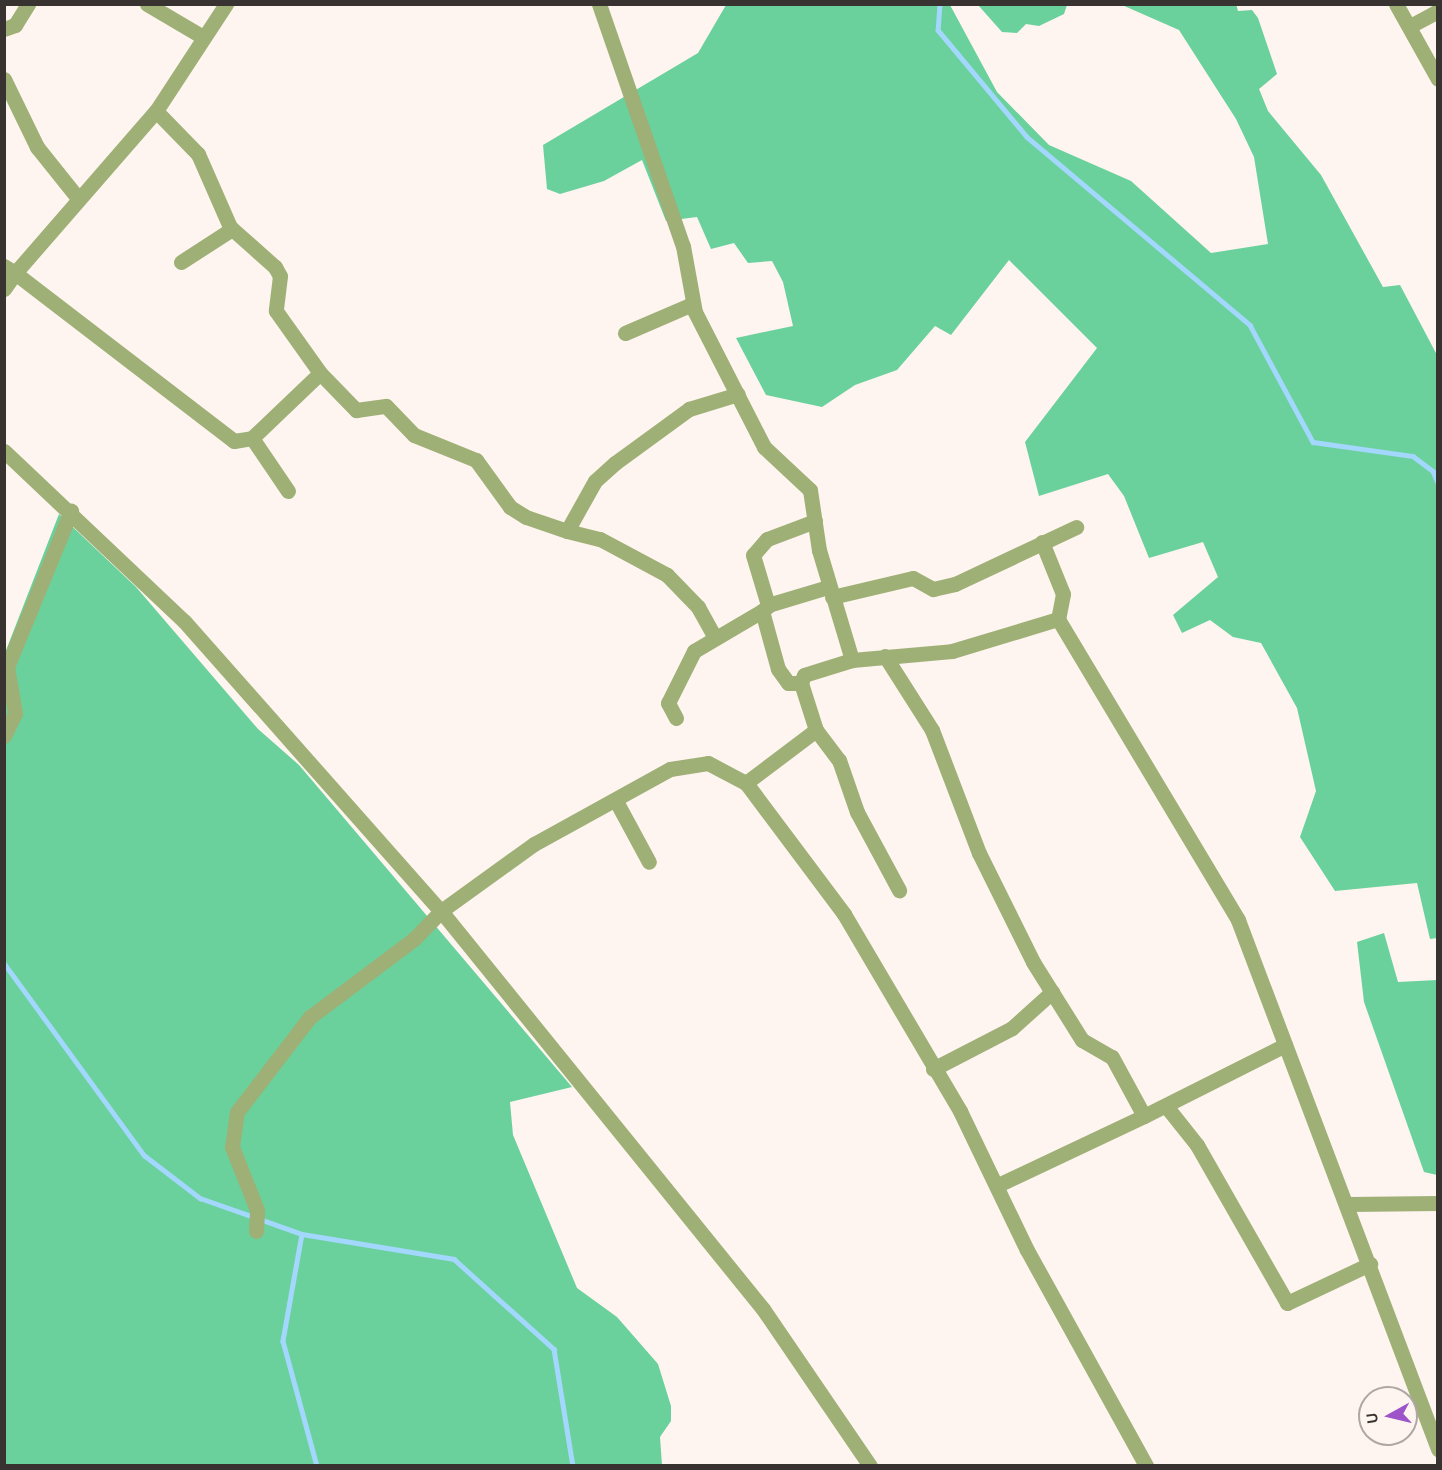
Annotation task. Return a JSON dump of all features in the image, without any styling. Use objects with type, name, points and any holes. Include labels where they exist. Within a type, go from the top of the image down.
[{"type":"street","points":[[4,29],[15,25],[28,4]]},
{"type":"street","points":[[147,4],[203,37]]},
{"type":"street","points":[[4,289],[10,270],[156,111],[226,4]]},
{"type":"street","points":[[599,4],[683,246],[692,304],[768,452],[810,489],[814,521],[830,592],[852,660]]},
{"type":"street","points":[[1396,4],[1437,79]]},
{"type":"street","points":[[1410,26],[1437,11]]},
{"type":"street","points":[[4,79],[37,147],[77,196]]},
{"type":"street","points":[[156,111],[198,154],[232,229],[275,267],[280,276],[276,311],[320,373],[353,408],[386,406],[414,435],[476,460],[516,512],[567,531],[600,539],[667,575],[691,598],[714,636]]},
{"type":"street","points":[[181,262],[232,229]]},
{"type":"street","points":[[10,270],[224,436],[244,443],[320,373]]},
{"type":"street","points":[[625,333],[692,304]]},
{"type":"street","points":[[567,531],[595,480],[610,467],[689,409],[738,394]]},
{"type":"street","points":[[252,438],[288,491]]},
{"type":"street","points":[[4,451],[71,511],[219,658],[441,911],[763,1309],[870,1466]]},
{"type":"street","points":[[4,736],[15,712],[7,667],[71,511]]},
{"type":"street","points":[[801,683],[788,683],[778,669],[753,555],[756,547],[814,521]]},
{"type":"street","points":[[676,718],[670,698],[694,651],[714,636],[765,608],[830,592],[913,578],[933,589],[948,586],[1077,527]]},
{"type":"street","points":[[1042,542],[1063,594],[1058,619],[1229,903],[1348,1204],[1437,1449]]},
{"type":"street","points":[[900,890],[857,812],[839,760],[816,730],[801,683],[804,675],[852,660],[952,651],[1058,619]]},
{"type":"street","points":[[885,656],[932,730],[979,853],[1052,992],[1082,1040],[1112,1057],[1144,1116]]},
{"type":"street","points":[[746,783],[816,730]]},
{"type":"street","points":[[256,1222],[232,1147],[237,1112],[310,1017],[414,939],[441,911],[534,844],[684,764],[721,766],[746,783],[844,914],[998,1185],[1027,1250],[1146,1466]]},
{"type":"street","points":[[616,801],[649,862]]},
{"type":"street","points":[[933,1069],[1012,1028],[1052,992]]},
{"type":"street","points":[[998,1185],[1166,1106],[1249,1058],[1285,1045]]},
{"type":"street","points":[[1166,1106],[1197,1145],[1287,1303],[1370,1264]]},
{"type":"street","points":[[1348,1204],[1437,1203]]},
{"type":"green space","points":[[1236,4],[1238,11],[1252,10],[1258,18],[1277,74],[1259,89],[1268,111],[1321,175],[1383,287],[1400,285],[1437,355],[1437,938],[1430,939],[1417,883],[1335,891],[1300,837],[1316,791],[1297,708],[1261,643],[1233,637],[1210,620],[1182,633],[1173,615],[1218,577],[1203,542],[1149,558],[1124,496],[1108,474],[1039,496],[1025,442],[1097,348],[1009,260],[951,335],[935,326],[897,370],[855,385],[822,407],[766,395],[736,338],[793,326],[783,282],[772,261],[748,263],[734,243],[711,249],[697,217],[666,221],[642,160],[604,181],[560,194],[547,189],[543,145],[698,53],[726,5],[950,5],[997,92],[1049,145],[1131,181],[1211,253],[1268,244],[1254,157],[1236,119],[1179,30],[1122,5]]},
{"type":"green space","points":[[978,5],[1067,5],[1064,14],[1039,26],[1026,24],[1017,33],[1002,32]]},
{"type":"green space","points":[[59,514],[136,587],[258,729],[299,765],[572,1087],[510,1102],[513,1135],[577,1288],[617,1317],[658,1364],[671,1406],[671,1421],[660,1437],[662,1465],[5,1466],[5,653]]},
{"type":"green space","points":[[1384,933],[1398,982],[1437,980],[1437,1175],[1424,1172],[1364,1002],[1357,942]]},
{"type":"waterway","points":[[940,4],[938,30],[1027,137],[1250,325],[1313,442],[1413,456],[1433,471],[1438,483]]},
{"type":"waterway","points":[[4,963],[144,1155],[200,1198],[302,1234],[454,1259],[554,1349],[573,1466]]},
{"type":"waterway","points":[[302,1234],[283,1341],[317,1466]]}]
